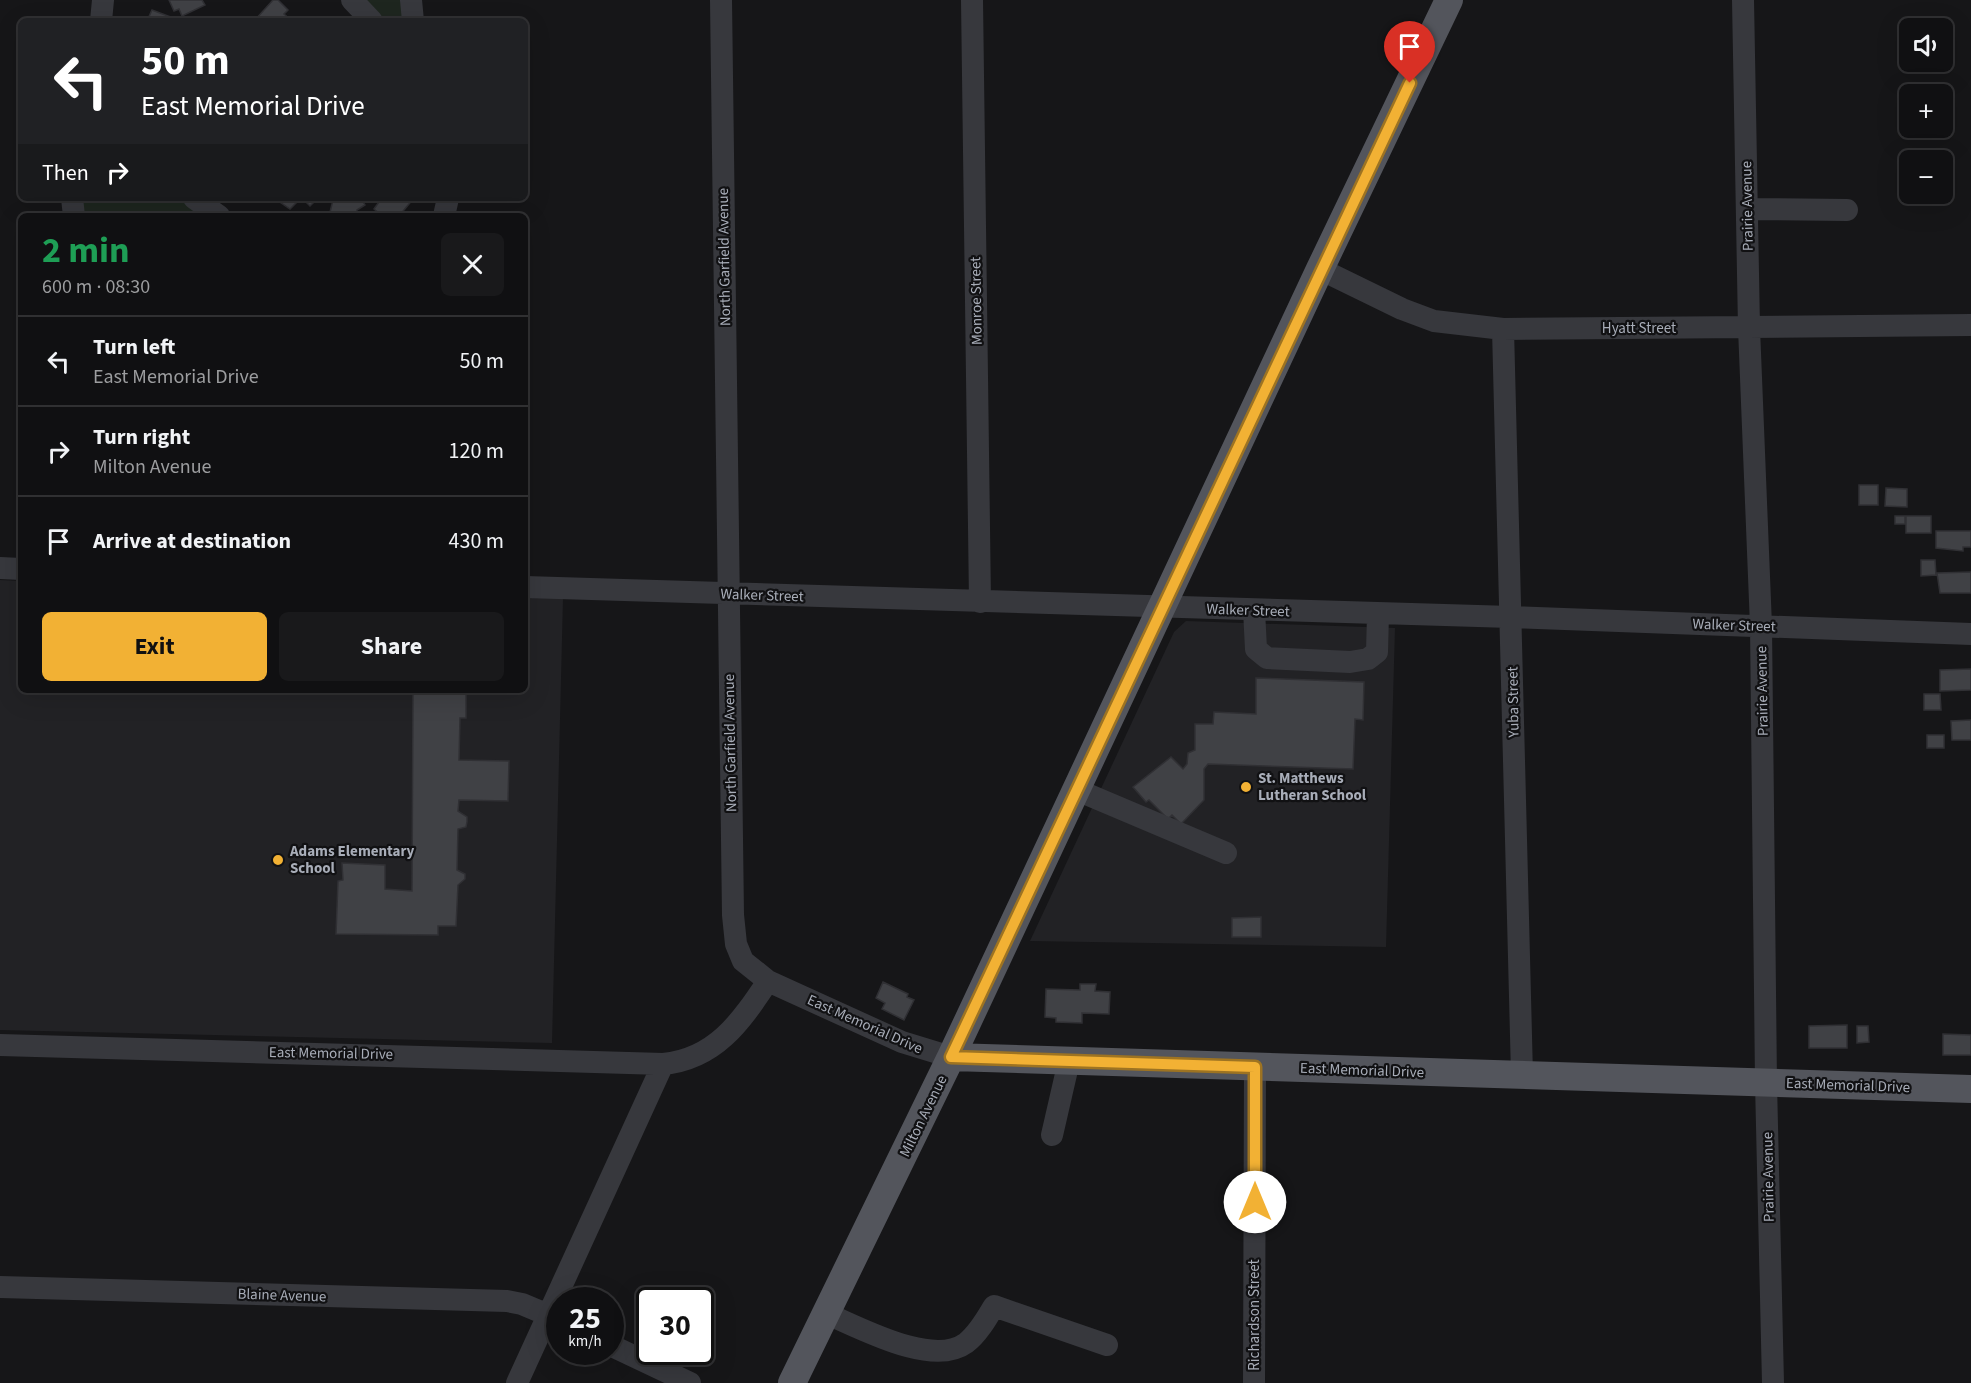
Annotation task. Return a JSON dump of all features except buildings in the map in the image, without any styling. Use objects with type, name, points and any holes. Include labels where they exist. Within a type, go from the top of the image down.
[{"type":"main road","name":"Milton Avenue","points":[[792,1383],[951,1057],[1320,268],[1449,0]]},
{"type":"main road","name":"East Memorial Drive","points":[[951,1057],[1971,1089]]},
{"type":"street","points":[[101,18],[103,0]]},
{"type":"street","points":[[352,0],[369,18]]},
{"type":"street","points":[[411,0],[413,18]]},
{"type":"street","name":"North Garfield Avenue","points":[[721,0],[727,594],[735,934],[743,961],[768,981]]},
{"type":"street","name":"Monroe Street","points":[[972,0],[980,602]]},
{"type":"street","name":"Prairie Avenue","points":[[1743,0],[1749,328],[1761,626],[1766,1083],[1773,1383]]},
{"type":"street","points":[[198,201],[215,213]]},
{"type":"street","points":[[1747,209],[1847,210]]},
{"type":"street","name":"Hyatt Street","points":[[1320,268],[1401,309],[1434,321],[1503,329],[1971,325]]},
{"type":"street","name":"Yuba Street","points":[[1503,329],[1522,1075]]},
{"type":"street","points":[[0,568],[18,568]]},
{"type":"street","name":"Walker Street","points":[[528,587],[1510,617],[1971,634]]},
{"type":"street","points":[[1254,610],[1256,649],[1267,658],[1350,662],[1368,659],[1377,652],[1378,614]]},
{"type":"street","points":[[1077,790],[1226,854]]},
{"type":"street","points":[[567,1287],[663,1064],[685,1062],[718,1043],[751,1007],[768,981]]},
{"type":"street","name":"East Memorial Drive","points":[[768,981],[902,1042],[951,1057]]},
{"type":"street","name":"East Memorial Drive","points":[[0,1045],[663,1064]]},
{"type":"street","points":[[1052,1135],[1069,1061]]},
{"type":"street","name":"Richardson Street","points":[[1254,1383],[1255,1067]]},
{"type":"street","name":"Blaine Avenue","points":[[0,1287],[507,1302],[522,1304],[546,1314]]},
{"type":"street","points":[[825,1313],[901,1344],[940,1351],[968,1342],[994,1306],[1107,1345]]},
{"type":"street","points":[[518,1383],[546,1332]]},
{"type":"street","points":[[624,1352],[690,1383]]},
{"type":"shaded area","points":[[352,0],[411,0],[413,18],[369,18]]},
{"type":"shaded area","points":[[72,201],[198,201],[215,213],[74,213]]},
{"type":"shaded area","name":"Adams Elementary School","points":[[0,580],[18,581],[18,693],[528,693],[528,597],[563,598],[552,1043],[0,1030]]},
{"type":"shaded area","name":"St. Matthews Lutheran School","points":[[1186,621],[1395,628],[1386,947],[1030,941],[1174,632]]},
{"type":"place","name":"St. Matthews Lutheran School","points":[[1246,787]]},
{"type":"place","name":"Adams Elementary School","points":[[278,860]]},
{"type":"route","points":[[1255,1202],[1255,1067],[951,1057],[1320,268],[1410,83]]}]
